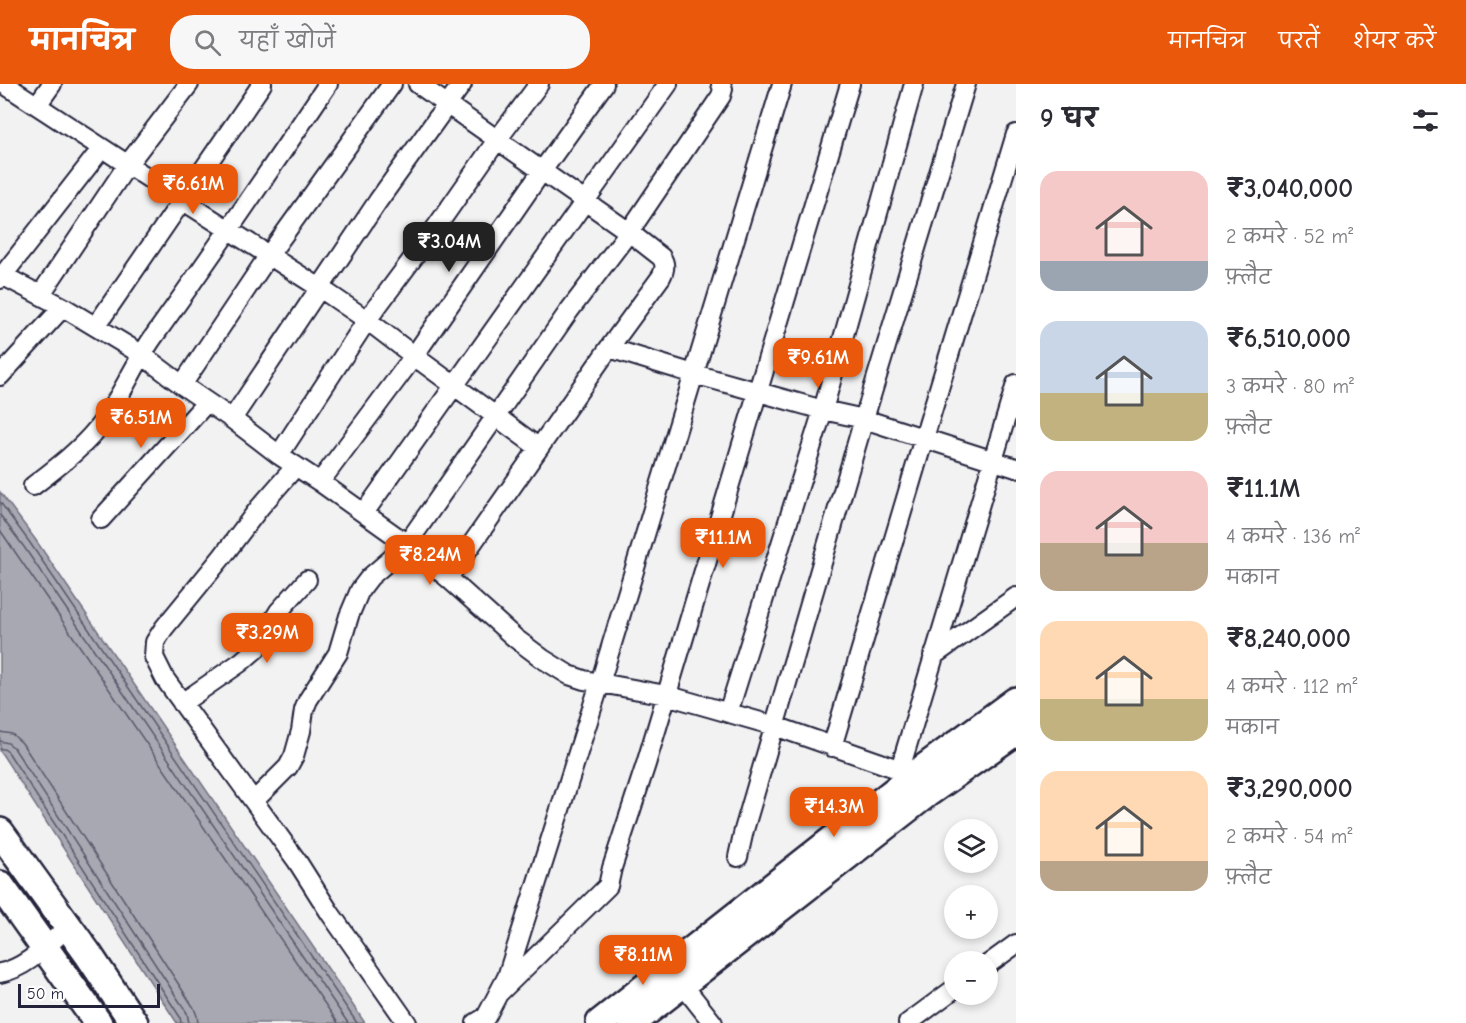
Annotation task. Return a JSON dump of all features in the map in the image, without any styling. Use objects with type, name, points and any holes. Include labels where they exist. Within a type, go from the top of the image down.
[{"type":"main road","points":[[632,1023],[676,977],[907,772],[1015,705]]},
{"type":"main road","points":[[600,1023],[676,977],[1016,731]]},
{"type":"main road","points":[[0,832],[134,1023]]},
{"type":"main road","points":[[0,885],[98,1023]]},
{"type":"street","points":[[4,84],[320,288],[367,320],[539,448]]},
{"type":"street","points":[[37,105],[52,84]]},
{"type":"street","points":[[41,294],[129,164],[189,84]]},
{"type":"street","points":[[96,326],[262,84]]},
{"type":"street","points":[[33,486],[97,430],[121,393],[141,354],[230,230],[328,84]]},
{"type":"street","points":[[182,385],[270,255],[392,84]]},
{"type":"street","points":[[418,84],[629,232],[661,257],[664,262],[661,277],[448,578]]},
{"type":"street","points":[[232,418],[378,201],[462,84]]},
{"type":"street","points":[[279,455],[367,320],[539,84]]},
{"type":"street","points":[[320,482],[414,356],[604,84]]},
{"type":"street","points":[[364,513],[668,84]]},
{"type":"street","points":[[254,801],[288,766],[294,756],[302,731],[304,710],[338,653],[360,590],[370,577],[407,544],[576,301],[629,232],[721,96],[723,86],[721,84]]},
{"type":"street","points":[[476,1023],[486,1017],[507,977],[600,683],[782,84]]},
{"type":"street","points":[[498,994],[608,886],[850,84]]},
{"type":"street","points":[[728,713],[823,410],[914,84]]},
{"type":"street","points":[[738,857],[864,419],[966,84]]},
{"type":"street","points":[[832,747],[1016,134]]},
{"type":"street","points":[[102,148],[1,276],[41,294],[141,354],[232,418],[279,455],[407,544],[515,638],[569,675],[584,681],[666,695],[775,726],[907,772],[933,656],[1016,384]]},
{"type":"street","points":[[0,376],[63,307]]},
{"type":"street","points":[[609,348],[823,410],[864,419],[1016,468]]},
{"type":"street","points":[[101,519],[207,402]]},
{"type":"street","points":[[296,466],[260,507],[164,627],[155,642],[154,657],[165,679],[297,861],[336,922],[407,1023]]},
{"type":"street","points":[[182,703],[256,649],[279,611],[307,580]]},
{"type":"street","points":[[933,656],[1016,597]]},
{"type":"street","points":[[0,973],[24,964],[68,927]]},
{"type":"street","points":[[998,957],[1016,944]]},
{"type":"street","points":[[676,977],[713,1023]]},
{"type":"street","points":[[908,1023],[944,996]]},
{"type":"water","points":[[0,492],[35,539],[365,1023],[177,1023],[0,751]]}]
